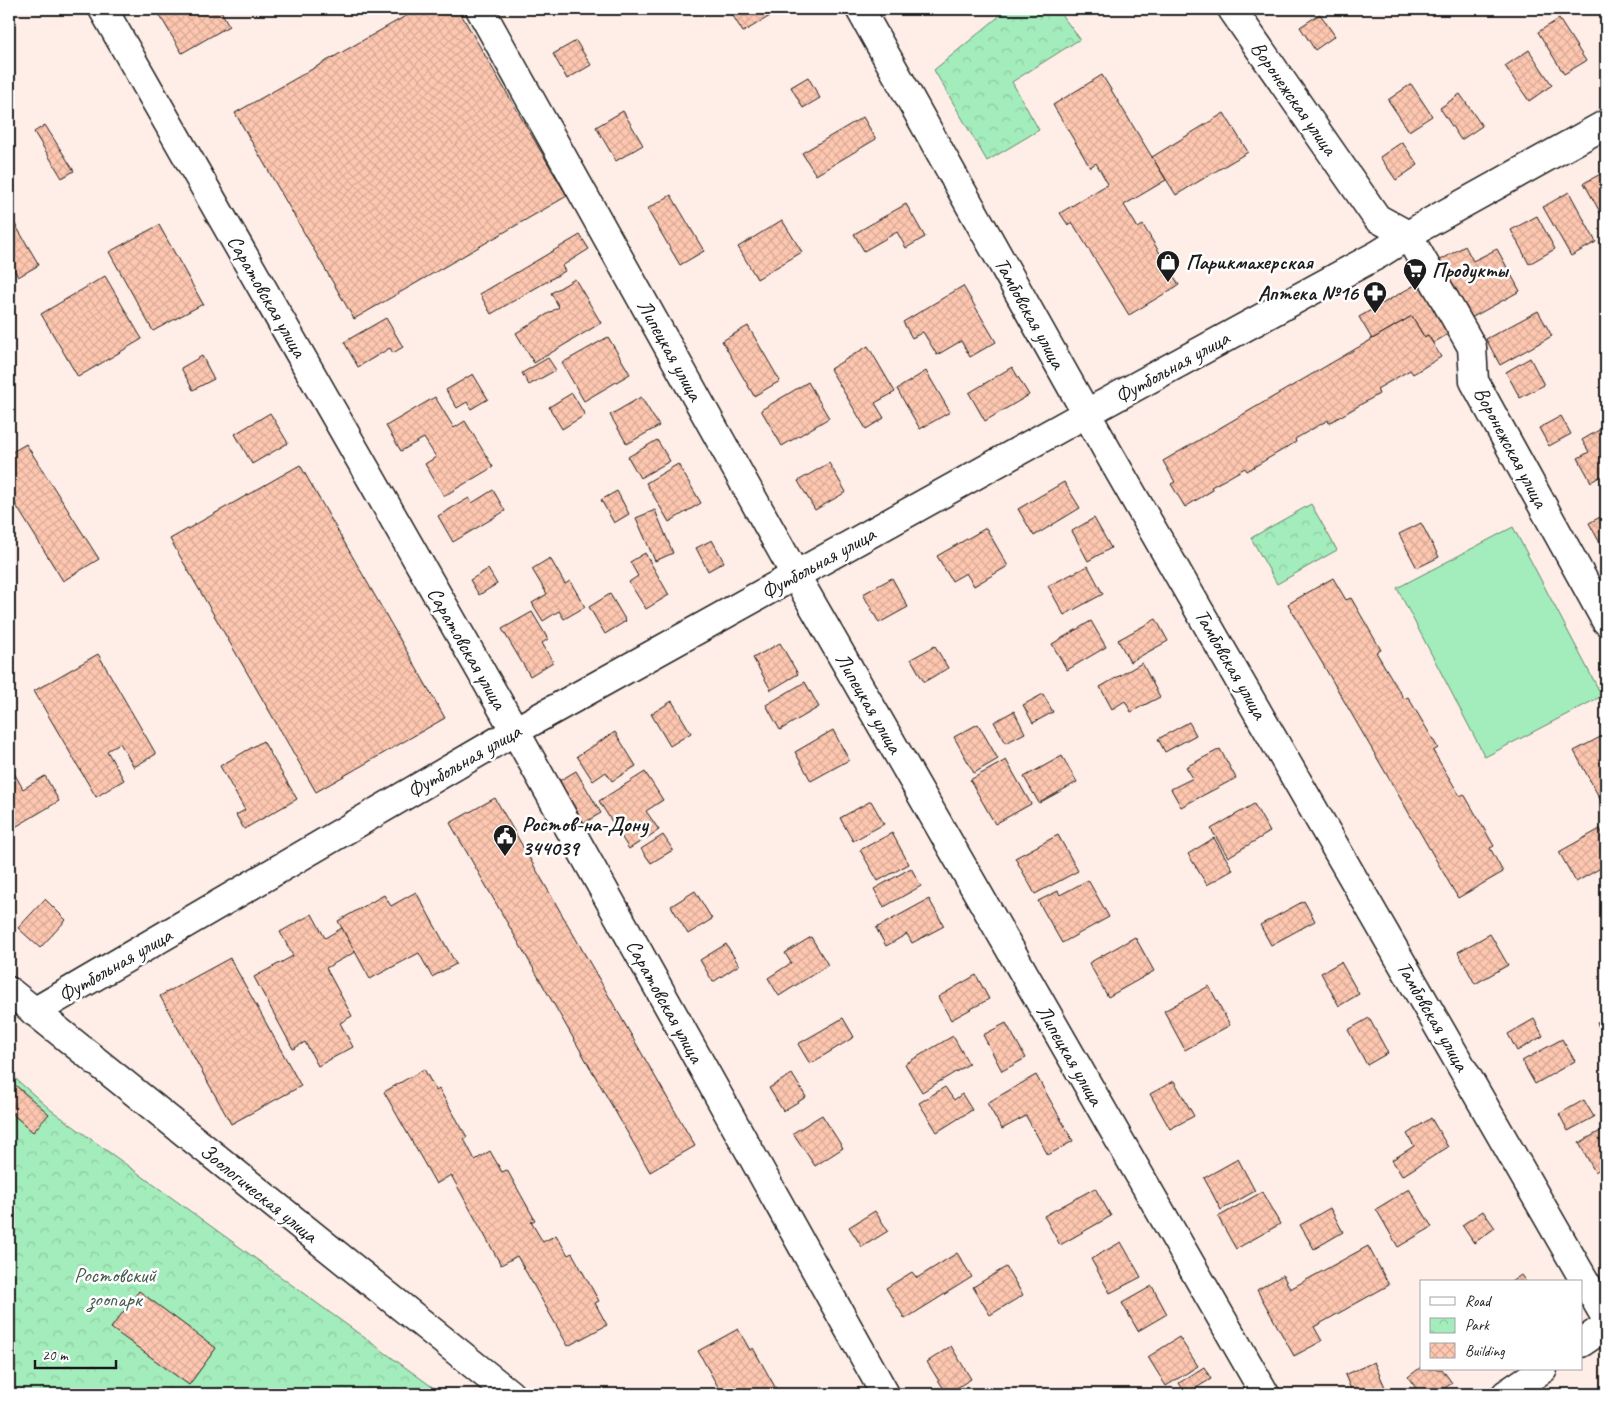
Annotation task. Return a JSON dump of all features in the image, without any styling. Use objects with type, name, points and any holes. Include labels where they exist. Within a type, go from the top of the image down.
[{"type":"street","name":"Саратовская улица","points":[[103,9],[515,731],[885,1394]]},
{"type":"street","name":"Липецкая улица","points":[[480,9],[796,576],[1265,1394]]},
{"type":"street","name":"Тамбовская улица","points":[[860,9],[1087,414],[1606,1318]]},
{"type":"street","name":"Воронежская улица","points":[[1232,9],[1378,218],[1408,235],[1472,347],[1474,381],[1606,622]]},
{"type":"street","name":"Футбольная улица","points":[[34,1012],[515,731],[1379,254],[1408,235],[1606,124]]},
{"type":"street","name":"Зоологическая улица","points":[[9,991],[510,1394]]},
{"type":"street","points":[[1582,1342],[1606,1326]]},
{"type":"street","points":[[1506,1394],[1542,1370]]},
{"type":"green space","points":[[1008,9],[1057,9],[1080,39],[1012,82],[1039,130],[987,161],[934,70]]},
{"type":"green space","points":[[1311,504],[1337,550],[1277,584],[1251,538]]},
{"type":"green space","points":[[1513,527],[1602,696],[1485,757],[1397,588]]},
{"type":"green space","name":"Ростовский зоопарк","points":[[9,1073],[51,1110],[442,1394],[9,1394]]},
{"type":"building","points":[[156,9],[220,9],[229,26],[182,53]]},
{"type":"building","points":[[418,9],[458,9],[567,196],[354,319],[235,113]]},
{"type":"building","points":[[733,9],[782,9],[743,32],[730,11]]},
{"type":"building","points":[[1320,14],[1335,36],[1315,50],[1300,27]]},
{"type":"building","points":[[1559,19],[1586,61],[1564,74],[1538,32]]},
{"type":"building","points":[[576,41],[591,65],[567,79],[553,54]]},
{"type":"building","points":[[1529,50],[1552,85],[1529,101],[1505,66]]},
{"type":"building","points":[[1102,75],[1166,180],[1124,205],[1138,228],[1143,225],[1179,285],[1129,315],[1072,222],[1068,225],[1060,213],[1108,184],[1096,163],[1090,167],[1053,105]]},
{"type":"building","points":[[808,77],[820,98],[803,108],[791,87]]},
{"type":"building","points":[[1411,84],[1432,116],[1409,131],[1388,100]]},
{"type":"building","points":[[1460,94],[1482,126],[1461,140],[1440,108]]},
{"type":"building","points":[[623,111],[643,145],[616,161],[596,127]]},
{"type":"building","points":[[1224,113],[1248,152],[1176,195],[1152,157]]},
{"type":"building","points":[[863,117],[876,139],[816,175],[802,153]]},
{"type":"building","points":[[45,125],[74,171],[62,178],[34,132]]},
{"type":"building","points":[[1402,142],[1418,165],[1396,180],[1380,157]]},
{"type":"building","points":[[1606,171],[1606,223],[1584,183]]},
{"type":"building","points":[[1569,192],[1596,242],[1571,256],[1543,207]]},
{"type":"building","points":[[671,195],[704,251],[680,265],[647,209]]},
{"type":"building","points":[[906,204],[925,237],[906,248],[897,232],[864,251],[854,234]]},
{"type":"building","points":[[9,214],[39,265],[18,277],[9,260]]},
{"type":"building","points":[[1537,216],[1555,249],[1529,264],[1511,230]]},
{"type":"building","points":[[782,220],[802,252],[757,279],[738,247]]},
{"type":"building","points":[[159,225],[203,304],[153,331],[109,252]]},
{"type":"building","points":[[580,235],[589,249],[562,266],[565,271],[491,314],[480,294]]},
{"type":"building","points":[[1465,246],[1473,261],[1497,249],[1520,291],[1471,318],[1439,261]]},
{"type":"building","points":[[105,276],[142,339],[78,377],[41,314]]},
{"type":"building","points":[[1427,278],[1457,329],[1433,343],[1428,335],[1424,337],[1412,316],[1372,339],[1359,317]]},
{"type":"building","points":[[575,279],[601,323],[534,363],[516,333],[559,307],[551,293]]},
{"type":"building","points":[[963,286],[996,342],[970,357],[961,341],[937,355],[923,332],[912,338],[903,322]]},
{"type":"building","points":[[1538,311],[1552,336],[1500,365],[1486,339]]},
{"type":"building","points":[[1412,316],[1424,337],[1428,335],[1441,357],[1413,374],[1410,370],[1377,389],[1379,394],[1329,423],[1328,420],[1295,439],[1296,442],[1247,471],[1245,468],[1211,487],[1213,490],[1185,507],[1171,484],[1175,482],[1163,461]]},
{"type":"building","points":[[386,318],[403,347],[393,353],[390,348],[358,367],[344,342]]},
{"type":"building","points":[[748,326],[780,381],[754,396],[722,341]]},
{"type":"building","points":[[608,337],[630,374],[584,401],[562,363]]},
{"type":"building","points":[[868,346],[895,392],[875,403],[884,418],[866,429],[830,369]]},
{"type":"building","points":[[202,356],[214,379],[193,390],[181,368]]},
{"type":"building","points":[[548,358],[556,370],[529,385],[522,373]]},
{"type":"building","points":[[1530,358],[1544,385],[1520,398],[1506,372]]},
{"type":"building","points":[[1012,367],[1029,395],[985,421],[969,393]]},
{"type":"building","points":[[926,371],[950,412],[920,429],[897,389]]},
{"type":"building","points":[[473,374],[488,399],[471,409],[467,402],[457,408],[446,390]]},
{"type":"building","points":[[808,382],[829,418],[782,446],[761,410]]},
{"type":"building","points":[[572,393],[585,415],[562,429],[549,407]]},
{"type":"building","points":[[435,397],[454,428],[465,421],[493,467],[444,496],[425,464],[436,457],[424,438],[401,451],[386,426]]},
{"type":"building","points":[[641,397],[659,426],[627,444],[610,415]]},
{"type":"building","points":[[270,413],[288,443],[252,464],[235,434]]},
{"type":"building","points":[[1561,416],[1571,434],[1549,446],[1539,428]]},
{"type":"building","points":[[1606,426],[1606,485],[1601,476],[1591,482],[1578,458],[1589,452],[1582,440]]},
{"type":"building","points":[[657,440],[670,461],[640,478],[628,457]]},
{"type":"building","points":[[26,444],[99,559],[63,581],[9,494],[9,454]]},
{"type":"building","points":[[829,463],[846,492],[815,510],[798,481]]},
{"type":"building","points":[[678,464],[701,503],[669,522],[646,483]]},
{"type":"building","points":[[300,465],[445,718],[316,792],[170,539]]},
{"type":"building","points":[[1064,482],[1080,508],[1034,536],[1018,509]]},
{"type":"building","points":[[493,490],[505,511],[453,542],[438,516],[469,498],[472,503]]},
{"type":"building","points":[[617,491],[629,514],[614,523],[601,500]]},
{"type":"building","points":[[655,510],[673,553],[655,561],[636,518]]},
{"type":"building","points":[[1606,514],[1606,554],[1589,523]]},
{"type":"building","points":[[1094,518],[1111,548],[1088,561],[1072,531]]},
{"type":"building","points":[[1421,523],[1439,557],[1417,568],[1399,534]]},
{"type":"building","points":[[986,528],[1008,566],[974,586],[966,573],[952,581],[937,556]]},
{"type":"building","points":[[712,540],[724,562],[708,571],[696,548]]},
{"type":"building","points":[[645,553],[669,595],[646,609],[629,582],[638,576],[630,562]]},
{"type":"building","points":[[550,558],[565,584],[570,581],[585,607],[564,619],[559,611],[543,621],[532,603],[547,594],[532,569]]},
{"type":"building","points":[[1088,566],[1103,594],[1064,615],[1048,586]]},
{"type":"building","points":[[488,569],[497,584],[479,595],[470,580]]},
{"type":"building","points":[[892,578],[908,607],[879,623],[863,594]]},
{"type":"building","points":[[1333,578],[1346,600],[1351,598],[1381,650],[1376,652],[1404,699],[1408,697],[1438,748],[1433,751],[1460,796],[1464,794],[1494,846],[1490,848],[1503,872],[1458,898],[1288,604]]},
{"type":"building","points":[[610,594],[626,621],[605,634],[589,607]]},
{"type":"building","points":[[532,612],[548,639],[542,643],[553,662],[530,676],[502,629]]},
{"type":"building","points":[[1156,619],[1168,641],[1130,662],[1118,640]]},
{"type":"building","points":[[1091,621],[1106,647],[1067,670],[1052,644]]},
{"type":"building","points":[[780,643],[798,674],[771,690],[753,658]]},
{"type":"building","points":[[935,646],[948,668],[924,682],[911,659]]},
{"type":"building","points":[[98,654],[156,754],[134,767],[120,743],[107,751],[124,780],[96,797],[34,691]]},
{"type":"building","points":[[1142,663],[1160,697],[1131,712],[1125,701],[1112,709],[1100,687]]},
{"type":"building","points":[[805,682],[819,707],[780,730],[766,705]]},
{"type":"building","points":[[1043,694],[1053,712],[1033,723],[1023,705]]},
{"type":"building","points":[[672,701],[691,733],[670,746],[651,714]]},
{"type":"building","points":[[1014,711],[1025,733],[1006,743],[994,722]]},
{"type":"building","points":[[1189,722],[1196,735],[1165,752],[1158,739]]},
{"type":"building","points":[[978,724],[998,759],[974,773],[954,737]]},
{"type":"building","points":[[833,730],[849,760],[811,781],[795,752]]},
{"type":"building","points":[[615,732],[636,766],[612,781],[606,772],[593,781],[577,756]]},
{"type":"building","points":[[1606,734],[1606,805],[1604,806],[1574,751]]},
{"type":"building","points":[[263,741],[297,799],[244,829],[236,815],[245,810],[220,766]]},
{"type":"building","points":[[1220,749],[1236,778],[1181,807],[1171,789],[1193,778],[1186,767]]},
{"type":"building","points":[[1062,756],[1077,782],[1039,803],[1024,777]]},
{"type":"building","points":[[1006,760],[1031,804],[995,824],[970,780]]},
{"type":"building","points":[[9,764],[23,789],[45,776],[59,801],[12,829],[9,824]]},
{"type":"building","points":[[576,771],[601,813],[584,823],[559,781]]},
{"type":"building","points":[[645,772],[663,800],[646,811],[659,830],[629,849],[599,801]]},
{"type":"building","points":[[495,798],[695,1146],[650,1172],[450,823]]},
{"type":"building","points":[[871,801],[884,824],[853,841],[840,818]]},
{"type":"building","points":[[1254,804],[1270,832],[1228,857],[1211,829]]},
{"type":"building","points":[[1600,829],[1606,841],[1606,865],[1576,882],[1559,852]]},
{"type":"building","points":[[892,833],[909,864],[878,881],[860,850]]},
{"type":"building","points":[[663,835],[673,850],[651,863],[641,849]]},
{"type":"building","points":[[1058,835],[1078,871],[1035,894],[1015,858]]},
{"type":"building","points":[[1214,838],[1233,870],[1207,885],[1188,854]]},
{"type":"building","points":[[911,868],[921,886],[884,907],[874,889]]},
{"type":"building","points":[[1088,880],[1109,917],[1062,943],[1038,901],[1058,891],[1060,895]]},
{"type":"building","points":[[695,891],[712,919],[688,934],[671,906]]},
{"type":"building","points":[[416,892],[456,964],[432,977],[419,953],[370,979],[338,921],[384,895],[391,906]]},
{"type":"building","points":[[45,899],[66,920],[40,948],[18,928]]},
{"type":"building","points":[[929,899],[944,926],[912,943],[907,934],[886,946],[876,928]]},
{"type":"building","points":[[1304,901],[1315,921],[1271,945],[1260,925]]},
{"type":"building","points":[[312,914],[325,938],[342,928],[355,952],[326,968],[352,1016],[340,1023],[353,1047],[318,1066],[305,1042],[293,1049],[254,977],[293,956],[280,932]]},
{"type":"building","points":[[1490,934],[1508,965],[1475,984],[1458,952]]},
{"type":"building","points":[[811,937],[828,965],[779,996],[768,978],[791,963],[785,953]]},
{"type":"building","points":[[1135,937],[1154,971],[1108,997],[1089,963]]},
{"type":"building","points":[[726,944],[739,965],[713,982],[700,960]]},
{"type":"building","points":[[230,958],[301,1086],[231,1124],[160,996]]},
{"type":"building","points":[[1341,962],[1359,994],[1339,1006],[1321,973]]},
{"type":"building","points":[[976,975],[989,999],[951,1020],[938,997]]},
{"type":"building","points":[[1209,986],[1230,1025],[1185,1050],[1164,1011]]},
{"type":"building","points":[[1606,1017],[1606,1040],[1597,1023]]},
{"type":"building","points":[[843,1018],[854,1037],[810,1064],[798,1044]]},
{"type":"building","points":[[1369,1018],[1388,1053],[1367,1065],[1348,1030]]},
{"type":"building","points":[[1534,1019],[1543,1036],[1517,1051],[1508,1034]]},
{"type":"building","points":[[1006,1023],[1026,1058],[1002,1071],[983,1035]]},
{"type":"building","points":[[953,1036],[969,1064],[922,1092],[905,1064]]},
{"type":"building","points":[[1562,1039],[1575,1061],[1535,1084],[1522,1061]]},
{"type":"building","points":[[424,1069],[436,1091],[439,1089],[467,1137],[464,1139],[475,1160],[490,1151],[502,1172],[507,1170],[535,1220],[531,1222],[543,1242],[556,1235],[568,1255],[572,1253],[599,1301],[595,1303],[607,1325],[568,1346],[517,1256],[501,1265],[451,1175],[436,1184],[384,1092]]},
{"type":"building","points":[[792,1074],[806,1097],[783,1111],[769,1088]]},
{"type":"building","points":[[1036,1075],[1073,1141],[1048,1155],[1026,1116],[1002,1129],[987,1103]]},
{"type":"building","points":[[1174,1081],[1194,1116],[1170,1129],[1150,1094]]},
{"type":"building","points":[[14,1084],[49,1114],[33,1132],[9,1111],[9,1089]]},
{"type":"building","points":[[945,1087],[954,1100],[962,1094],[972,1110],[937,1132],[919,1103]]},
{"type":"building","points":[[1584,1100],[1594,1117],[1568,1131],[1559,1114]]},
{"type":"building","points":[[822,1115],[843,1148],[815,1166],[793,1133]]},
{"type":"building","points":[[1431,1118],[1448,1147],[1402,1176],[1392,1160],[1414,1146],[1407,1134]]},
{"type":"building","points":[[1606,1128],[1606,1165],[1595,1172],[1579,1143]]},
{"type":"building","points":[[1238,1159],[1255,1191],[1221,1210],[1204,1178]]},
{"type":"building","points":[[1095,1188],[1111,1216],[1060,1245],[1044,1216]]},
{"type":"building","points":[[1409,1189],[1432,1227],[1398,1247],[1376,1209]]},
{"type":"building","points":[[1262,1192],[1280,1224],[1236,1249],[1218,1217]]},
{"type":"building","points":[[1330,1208],[1343,1232],[1314,1249],[1300,1225]]},
{"type":"building","points":[[875,1211],[888,1231],[862,1247],[849,1227]]},
{"type":"building","points":[[1483,1211],[1495,1228],[1474,1243],[1462,1225]]},
{"type":"building","points":[[1121,1242],[1141,1277],[1110,1293],[1091,1259]]},
{"type":"building","points":[[1368,1246],[1389,1285],[1314,1327],[1322,1341],[1294,1356],[1257,1290],[1283,1275],[1290,1289]]},
{"type":"building","points":[[957,1253],[972,1277],[905,1319],[886,1288],[912,1272],[917,1278]]},
{"type":"building","points":[[1006,1267],[1023,1295],[990,1315],[973,1287]]},
{"type":"building","points":[[1521,1275],[1525,1280],[1514,1280]]},
{"type":"building","points":[[1152,1286],[1167,1314],[1138,1331],[1122,1303]]},
{"type":"building","points":[[139,1291],[216,1348],[189,1385],[111,1328]]},
{"type":"building","points":[[738,1329],[750,1350],[753,1348],[779,1394],[722,1394],[698,1351]]},
{"type":"building","points":[[1179,1337],[1198,1366],[1166,1386],[1148,1357]]},
{"type":"building","points":[[951,1346],[971,1379],[947,1394],[927,1362]]},
{"type":"building","points":[[1374,1362],[1388,1394],[1353,1394],[1345,1375]]},
{"type":"building","points":[[1204,1367],[1211,1379],[1186,1394],[1179,1383]]},
{"type":"building","points":[[1420,1368],[1420,1370],[1443,1370],[1452,1383],[1436,1394],[1420,1394],[1408,1377]]},
{"type":"place","name":"Парикмахерская","points":[[1168,283]]},
{"type":"place","name":"Продукты","points":[[1415,291]]},
{"type":"place","name":"Аптека №16","points":[[1375,314]]},
{"type":"place","name":"Ростов-на-Дону 344039","points":[[505,857]]}]
